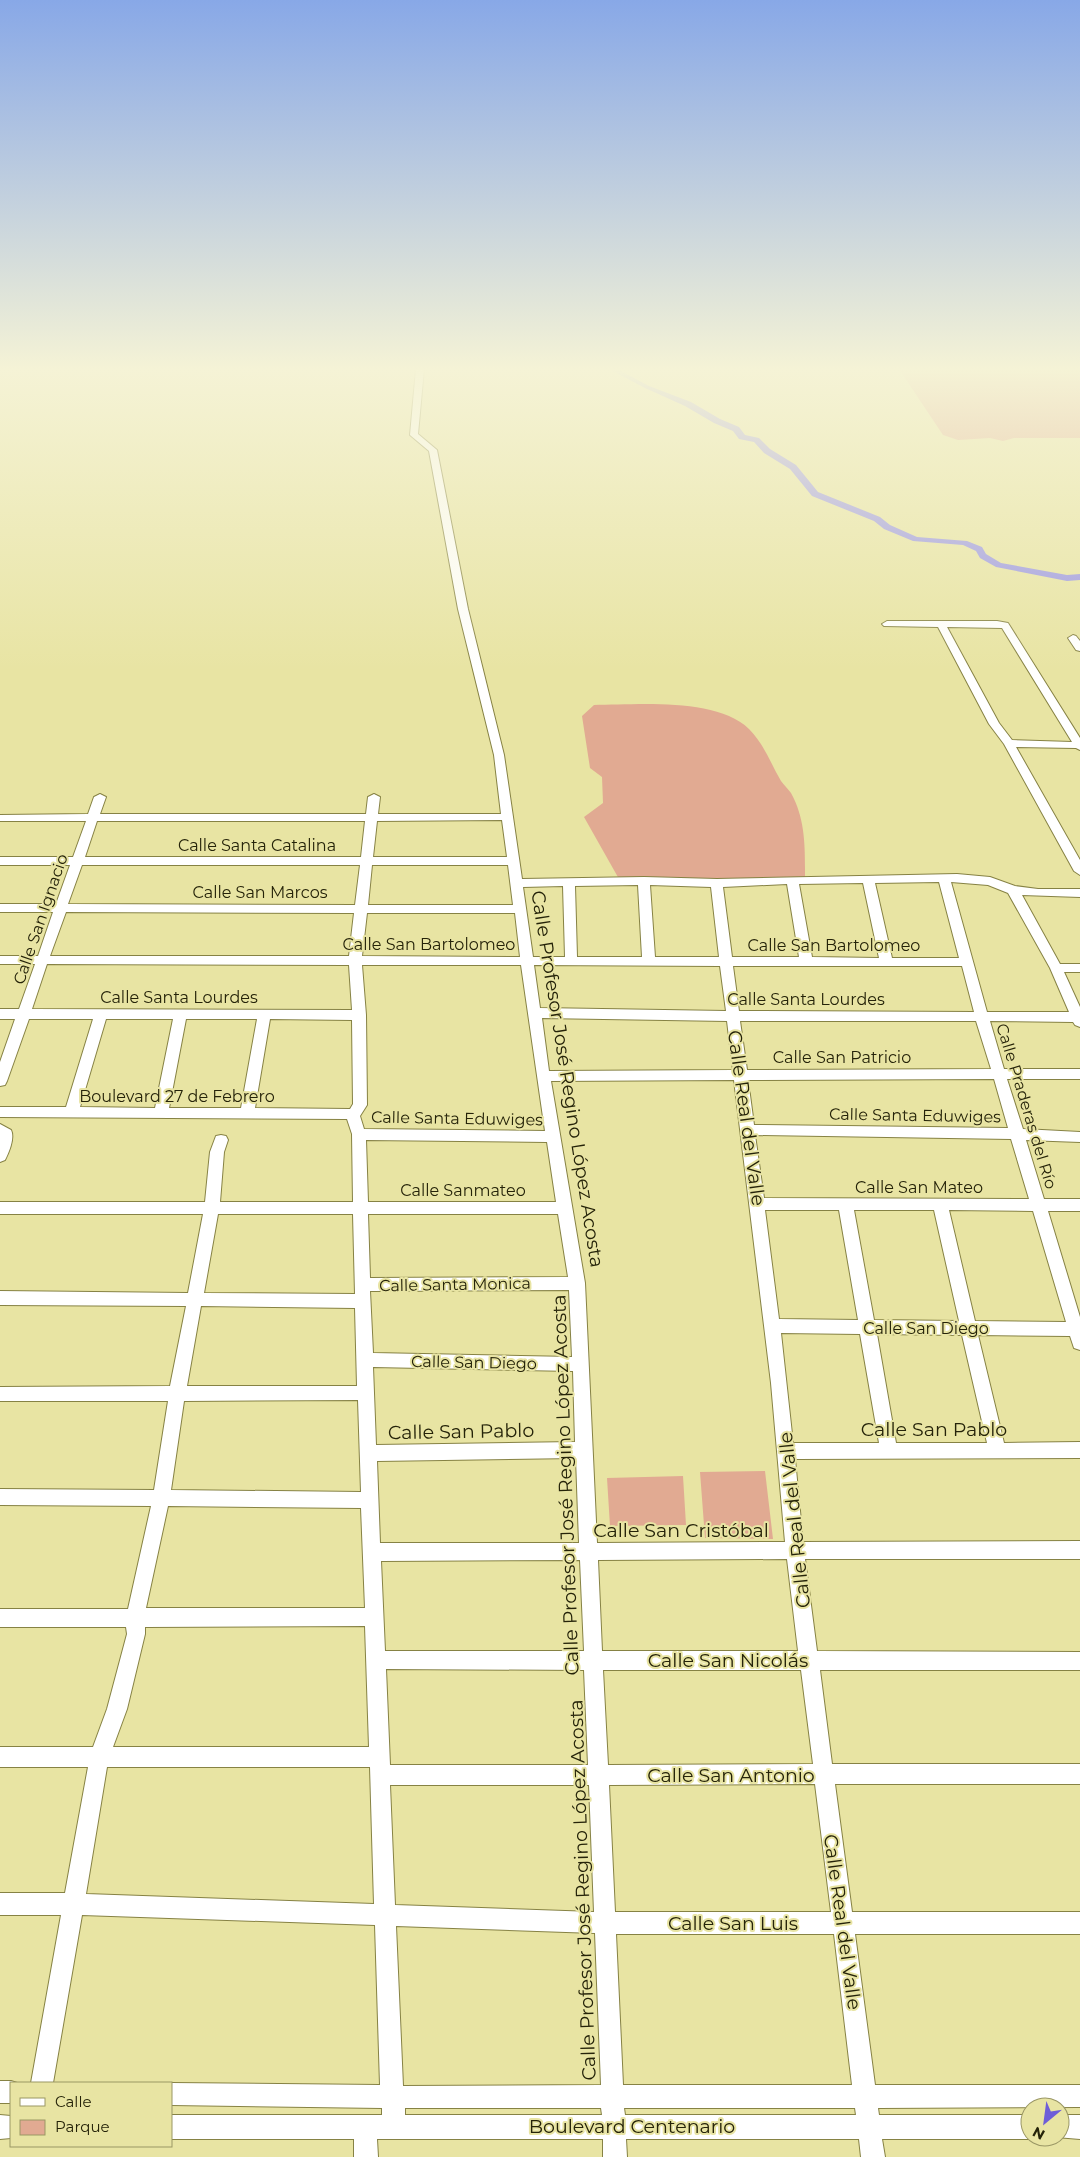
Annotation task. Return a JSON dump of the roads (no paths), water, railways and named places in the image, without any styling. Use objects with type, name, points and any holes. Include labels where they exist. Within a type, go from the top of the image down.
[{"type":"street","name":"Calle Profesor José Regino López Acosta","points":[[437,470],[463,609],[499,754],[543,1076],[577,1282],[615,2157]]},
{"type":"street","points":[[887,624],[997,624],[1008,627],[1080,746]]},
{"type":"street","points":[[941,624],[994,724],[1009,743],[1080,871]]},
{"type":"street","points":[[1073,638],[1080,648]]},
{"type":"street","points":[[1009,743],[1080,746]]},
{"type":"street","name":"Calle San Ignacio","points":[[0,1081],[100,797]]},
{"type":"street","points":[[374,797],[365,861],[355,960],[359,1015],[360,1105],[353,1116],[359,1134],[362,1293],[392,2097],[395,2127]]},
{"type":"street","points":[[0,818],[507,817]]},
{"type":"street","name":"Calle Santa Catalina","points":[[0,862],[513,861]]},
{"type":"street","points":[[516,883],[644,881],[717,884],[792,880],[944,878],[990,880],[1013,890],[1038,893],[1080,893]]},
{"type":"street","name":"Calle Praderas del Río","points":[[944,878],[982,1018],[1079,1334]]},
{"type":"street","points":[[868,879],[886,962]]},
{"type":"street","points":[[792,880],[806,961]]},
{"type":"street","points":[[644,881],[649,961]]},
{"type":"street","points":[[569,882],[572,961]]},
{"type":"street","name":"Calle Real del Valle","points":[[717,884],[749,1130],[787,1450],[795,1551],[874,2157]]},
{"type":"street","points":[[1013,890],[1056,968],[1079,1020]]},
{"type":"street","name":"Calle San Marcos","points":[[0,908],[519,909]]},
{"type":"street","name":"Calle San Bartolomeo","points":[[0,960],[966,962]]},
{"type":"street","points":[[1056,968],[1080,968]]},
{"type":"street","name":"Calle Santa Lourdes","points":[[535,1013],[1079,1020]]},
{"type":"street","name":"Calle Santa Lourdes","points":[[0,1014],[359,1015]]},
{"type":"street","points":[[71,1113],[101,1015]]},
{"type":"street","points":[[161,1113],[180,1015]]},
{"type":"street","points":[[247,1114],[264,1015]]},
{"type":"street","name":"Calle San Patricio","points":[[543,1076],[1080,1074]]},
{"type":"street","name":"Boulevard 27 de Febrero","points":[[0,1112],[348,1114],[353,1116]]},
{"type":"street","points":[[0,1129],[6,1134],[6,1137],[0,1156]]},
{"type":"street","name":"Calle Santa Eduwiges","points":[[749,1130],[1017,1134],[1080,1137]]},
{"type":"street","name":"Calle Santa Eduwiges","points":[[359,1134],[554,1137]]},
{"type":"street","points":[[42,2082],[99,1758],[117,1709],[136,1634],[135,1619],[161,1499],[177,1394],[212,1208],[217,1172],[217,1152],[221,1140]]},
{"type":"street","name":"Calle San Mateo","points":[[758,1204],[1080,1205]]},
{"type":"street","points":[[846,1204],[890,1451]]},
{"type":"street","points":[[940,1205],[997,1450]]},
{"type":"street","name":"Calle Sanmateo","points":[[0,1208],[566,1208]]},
{"type":"street","name":"Calle Santa Monica","points":[[0,1298],[195,1300],[577,1282]]},
{"type":"street","name":"Calle San Diego","points":[[772,1326],[969,1328],[1079,1334]]},
{"type":"street","name":"Calle San Diego","points":[[365,1360],[582,1364]]},
{"type":"street","points":[[0,1394],[366,1393]]},
{"type":"street","name":"Calle San Pablo","points":[[369,1453],[585,1450]]},
{"type":"street","name":"Calle San Pablo","points":[[787,1450],[1080,1450]]},
{"type":"street","points":[[0,1497],[370,1500]]},
{"type":"street","name":"Calle San Cristóbal","points":[[372,1552],[1080,1550]]},
{"type":"street","points":[[0,1618],[375,1617]]},
{"type":"street","name":"Calle San Nicolás","points":[[377,1660],[1080,1660]]},
{"type":"street","name":"Calle San Antonio","points":[[0,1758],[99,1758],[380,1766],[599,1775],[1080,1774]]},
{"type":"street","name":"Calle San Luis","points":[[0,1904],[73,1904],[605,1923],[1080,1923]]},
{"type":"street","name":"Boulevard Centenario","points":[[172,2094],[392,2097],[1080,2096]]},
{"type":"street","name":"Boulevard Centenario","points":[[172,2127],[1020,2126]]},
{"type":"street","points":[[364,2127],[366,2157]]},
{"type":"waterway","points":[[795,470],[815,494],[877,519],[887,527],[916,539],[964,543],[979,549],[983,556],[999,565],[1067,578],[1080,577]]}]
